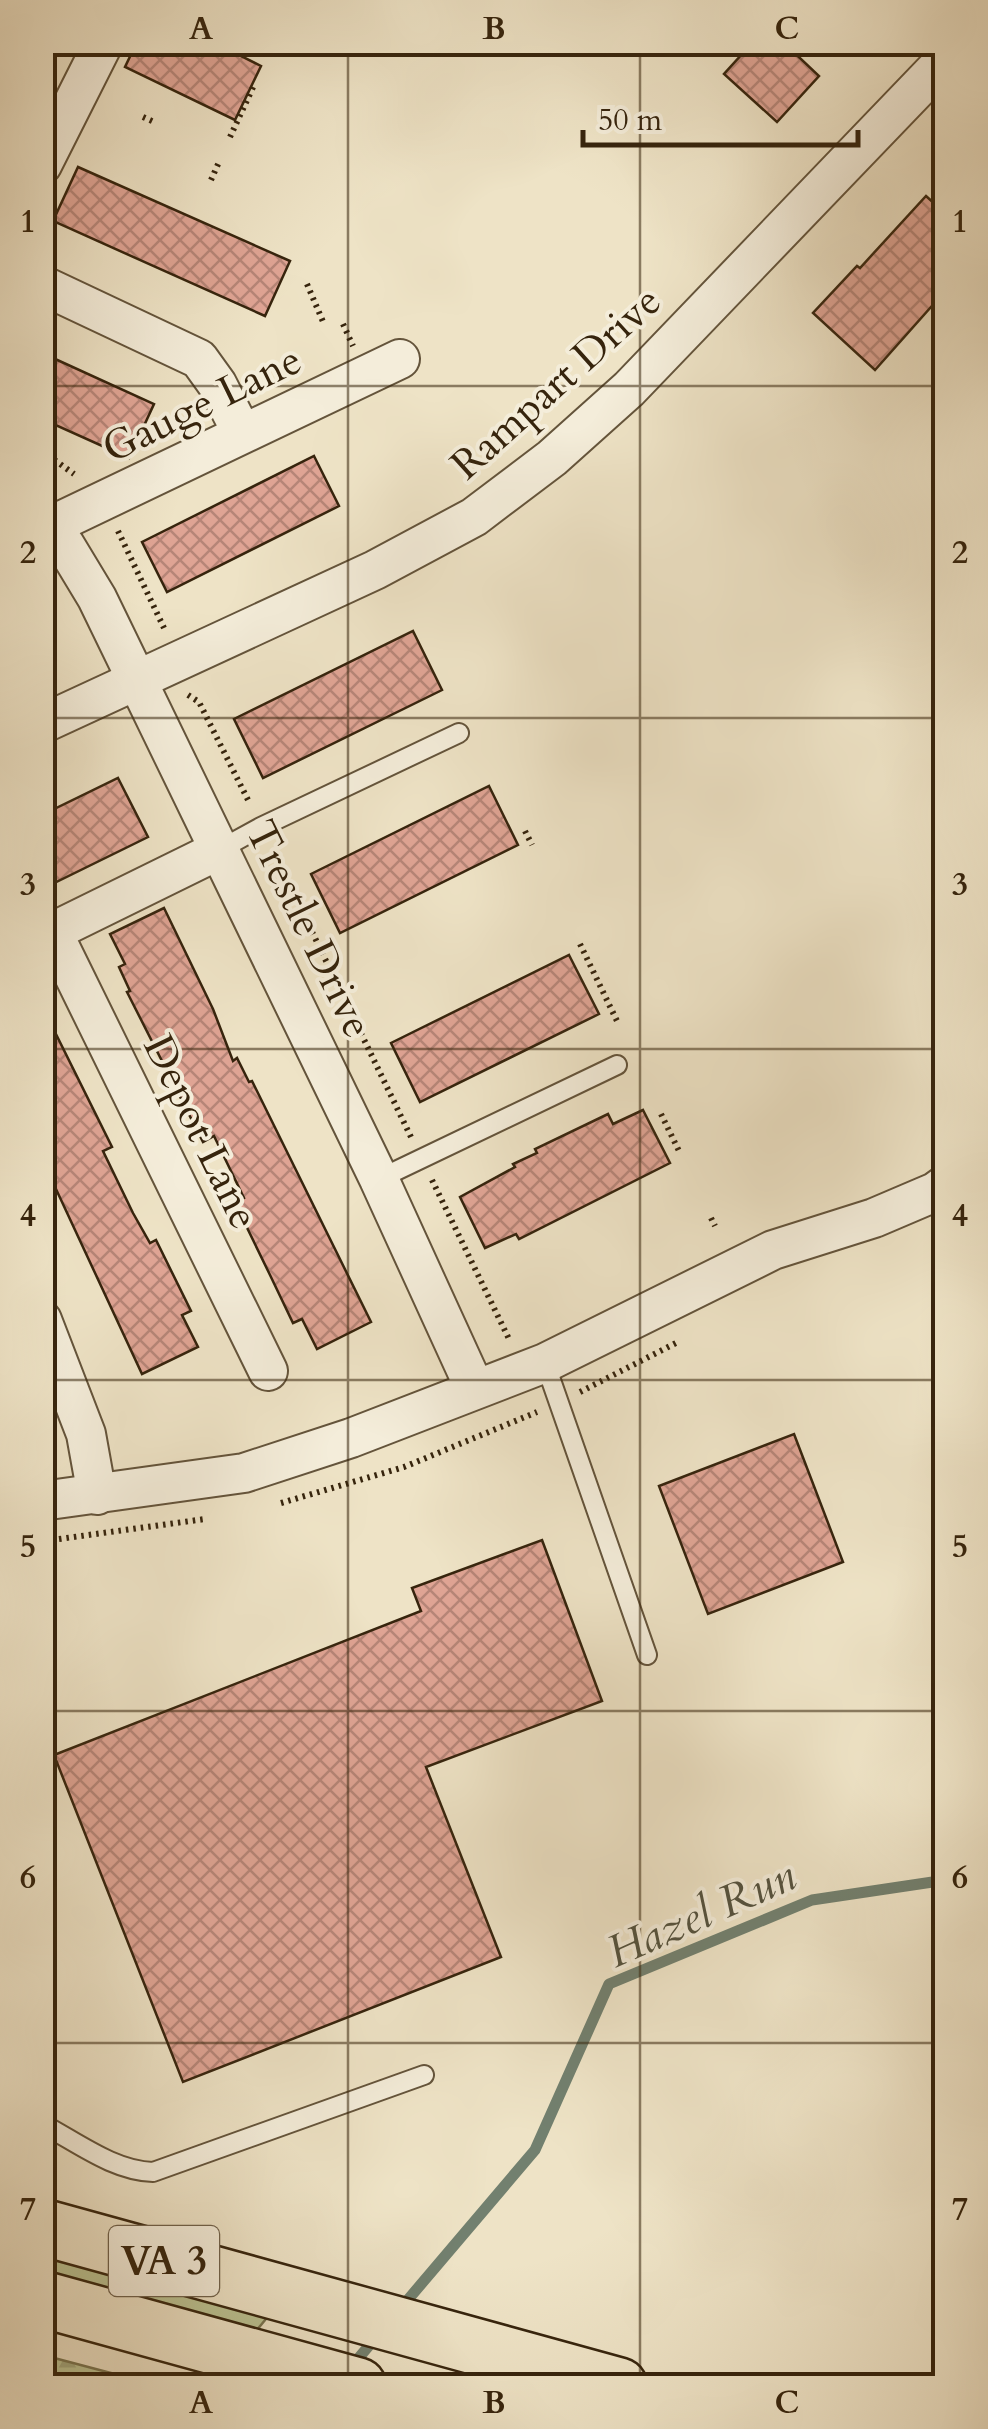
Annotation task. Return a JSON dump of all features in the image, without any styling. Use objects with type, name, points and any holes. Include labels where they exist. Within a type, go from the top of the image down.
[{"type":"highway","name":"VA 3","points":[[42,2227],[619,2386]]},
{"type":"highway","name":"VA 3","points":[[42,2299],[358,2386]]},
{"type":"street","points":[[42,166],[104,42]]},
{"type":"street","name":"Rampart Drive","points":[[42,724],[375,570],[474,517],[552,458],[630,389],[946,59]]},
{"type":"street","points":[[42,285],[199,358],[242,433]]},
{"type":"street","name":"Gauge Lane","points":[[45,526],[400,359]]},
{"type":"street","name":"Trestle Drive","points":[[45,526],[65,545],[97,598],[379,1178],[475,1388]]},
{"type":"street","points":[[48,935],[221,849]]},
{"type":"street","name":"Depot Lane","points":[[48,935],[268,1371]]},
{"type":"street","points":[[42,1501],[244,1472],[352,1438],[475,1388],[530,1358],[774,1250],[874,1218],[946,1184]]},
{"type":"street","points":[[42,1320],[86,1434],[97,1495]]},
{"type":"lane","points":[[221,849],[458,732]]},
{"type":"lane","points":[[379,1178],[616,1065]]},
{"type":"lane","points":[[530,1358],[646,1655]]},
{"type":"lane","points":[[42,2090],[44,2126],[120,2165],[153,2172],[424,2075]]},
{"type":"path","points":[[230,137],[256,84]]},
{"type":"path","points":[[144,117],[154,122]]},
{"type":"path","points":[[212,180],[219,162]]},
{"type":"path","points":[[307,284],[324,324]]},
{"type":"path","points":[[42,451],[77,476]]},
{"type":"path","points":[[110,518],[164,626],[163,638]]},
{"type":"path","points":[[189,697],[199,702],[252,809]]},
{"type":"path","points":[[524,831],[532,845]]},
{"type":"path","points":[[271,848],[412,1140]]},
{"type":"path","points":[[580,944],[616,1020]]},
{"type":"path","points":[[661,1114],[680,1151]]},
{"type":"path","points":[[432,1180],[530,1358]]},
{"type":"path","points":[[599,1383],[692,1334]]},
{"type":"green space","points":[[42,2251],[270,2314],[252,2336],[43,2279]]},
{"type":"green space","points":[[43,2355],[160,2386],[43,2386]]},
{"type":"building","points":[[137,42],[213,42],[261,66],[235,120],[125,67]]},
{"type":"building","points":[[753,42],[783,42],[819,76],[777,122],[724,74]]},
{"type":"building","points":[[78,167],[290,261],[265,316],[53,221]]},
{"type":"building","points":[[926,196],[946,214],[946,290],[875,370],[813,313]]},
{"type":"building","points":[[42,353],[154,404],[129,458],[42,419]]},
{"type":"building","points":[[314,456],[339,506],[167,592],[142,542]]},
{"type":"building","points":[[413,631],[442,690],[263,778],[234,719]]},
{"type":"building","points":[[118,778],[148,837],[42,889],[42,815]]},
{"type":"building","points":[[489,786],[518,845],[340,933],[311,874]]},
{"type":"building","points":[[164,908],[213,1009],[233,1061],[237,1058],[249,1082],[252,1081],[371,1322],[317,1349],[302,1319],[293,1323],[235,1203],[244,1198],[214,1136],[203,1142],[127,992],[130,991],[119,967],[125,964],[110,934]]},
{"type":"building","points":[[569,955],[599,1014],[420,1102],[391,1043]]},
{"type":"building","points":[[42,1006],[112,1147],[103,1151],[133,1213],[150,1243],[156,1240],[191,1311],[182,1315],[198,1347],[142,1374],[42,1159]]},
{"type":"building","points":[[643,1110],[670,1163],[519,1239],[516,1234],[485,1248],[460,1197],[537,1153],[535,1149],[608,1114],[613,1124]]},
{"type":"building","points":[[794,1434],[843,1562],[708,1614],[659,1486]]},
{"type":"building","points":[[542,1540],[602,1701],[426,1767],[501,1957],[183,2082],[54,1755],[421,1611],[412,1588]]},
{"type":"waterway","name":"Hazel Run","points":[[400,2309],[535,2150],[609,1984],[812,1900],[946,1880]]},
{"type":"waterway","name":"Hazel Run","points":[[351,2367],[378,2335]]}]
